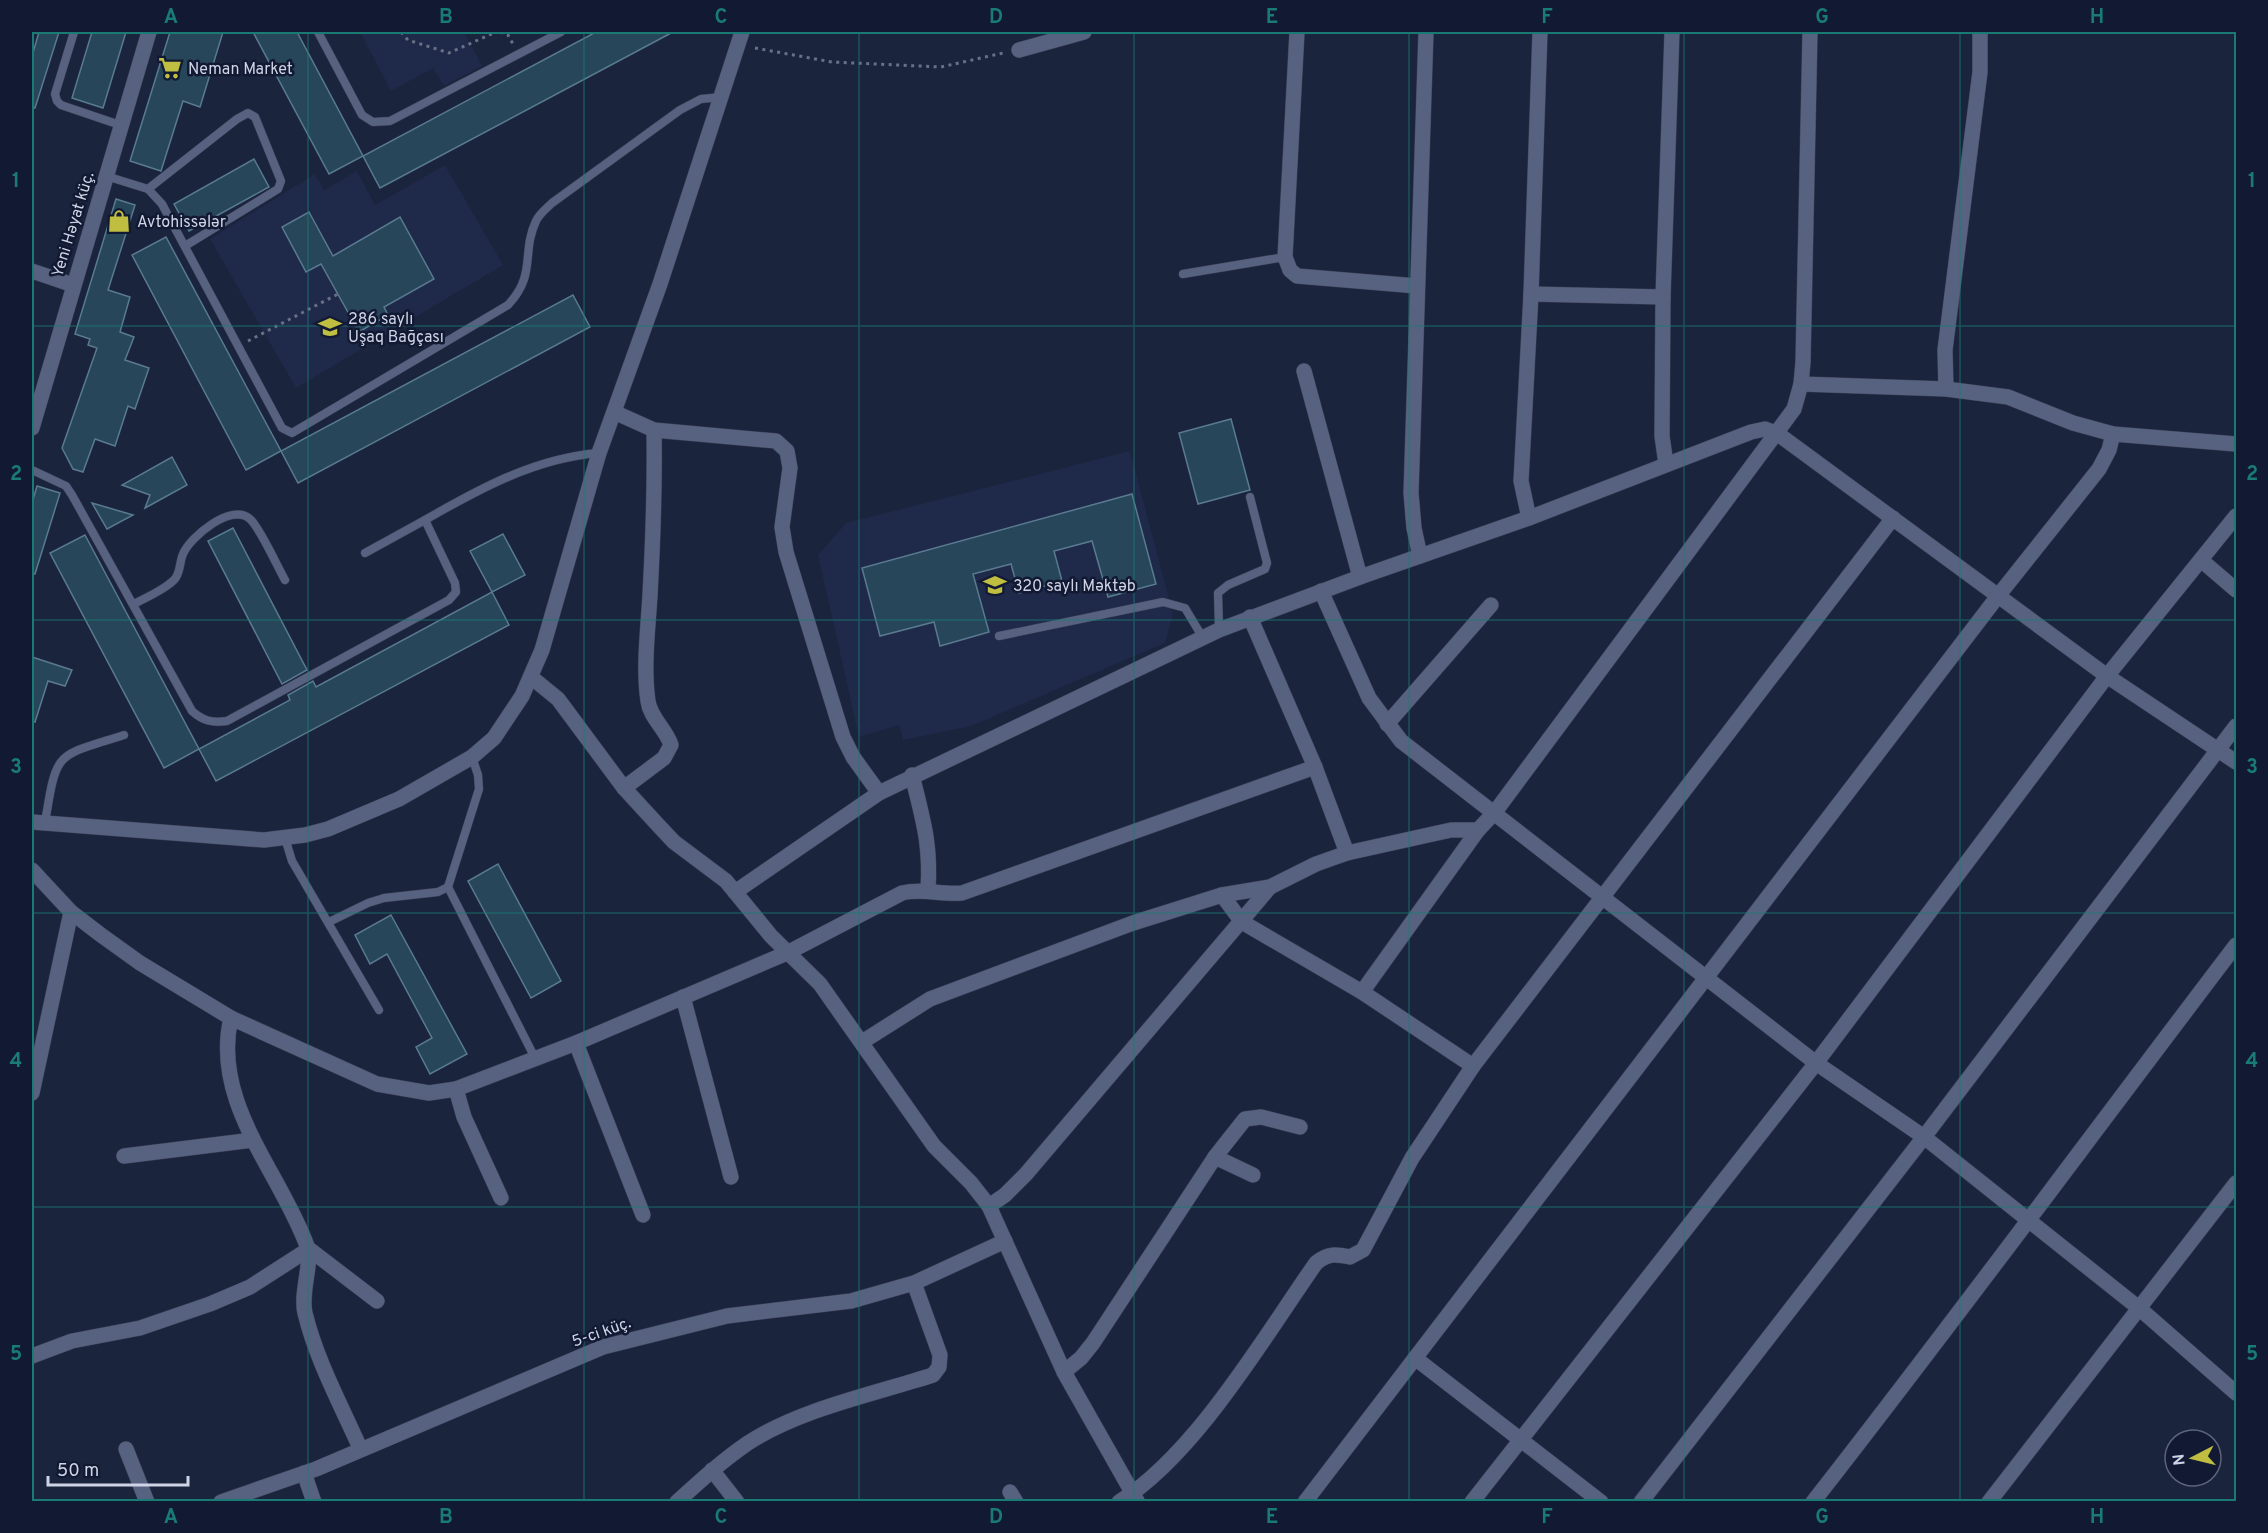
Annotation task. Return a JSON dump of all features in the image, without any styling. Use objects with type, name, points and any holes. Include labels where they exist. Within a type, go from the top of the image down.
[{"type":"street","name":"Yeni Həyat küç.","points":[[32,428],[149,32]]},
{"type":"street","points":[[1019,50],[1084,32]]},
{"type":"street","points":[[1297,32],[1286,257],[1290,270],[1297,276],[1417,286]]},
{"type":"street","points":[[1420,556],[1414,528],[1411,493],[1426,32]]},
{"type":"street","points":[[1529,518],[1521,481],[1531,294],[1540,32]]},
{"type":"street","points":[[1666,464],[1662,436],[1663,297],[1672,32]]},
{"type":"street","points":[[1362,992],[1478,830],[1495,812],[1778,434],[1794,409],[1801,384],[1810,32]]},
{"type":"street","points":[[1946,389],[1945,350],[1980,72],[1980,32]]},
{"type":"street","points":[[38,822],[181,835],[264,840],[285,838],[328,828],[418,789],[472,757],[494,738],[510,717],[531,677],[557,602],[599,453],[722,97],[740,38]]},
{"type":"street","points":[[32,271],[73,285]]},
{"type":"street","points":[[1531,294],[1663,297]]},
{"type":"street","points":[[1304,371],[1360,577]]},
{"type":"street","points":[[1801,384],[1946,389],[2008,397],[2073,423],[2113,434],[2236,444]]},
{"type":"street","points":[[614,412],[654,430],[776,441],[787,451],[790,468],[782,527],[786,552],[843,737],[853,757],[879,793]]},
{"type":"street","points":[[735,892],[879,793],[912,775],[1219,630],[1321,591],[1529,518],[1751,432],[1765,429],[1778,434],[2107,676],[2236,762]]},
{"type":"street","points":[[624,788],[664,758],[671,745],[668,734],[655,719],[648,703],[647,655],[655,501],[654,430]]},
{"type":"street","points":[[1305,1502],[1998,596],[2100,469],[2109,450],[2113,434]]},
{"type":"street","points":[[1472,1502],[1816,1063],[2107,676],[2236,516]]},
{"type":"street","points":[[1119,1502],[1135,1497],[1203,1423],[1316,1263],[1324,1256],[1334,1254],[1350,1257],[1363,1250],[1412,1158],[1473,1066],[1893,518]]},
{"type":"street","points":[[2201,560],[2236,590]]},
{"type":"street","points":[[1321,591],[1369,698],[1401,741],[1816,1063],[1924,1137],[2140,1309],[2236,1393]]},
{"type":"street","points":[[1387,724],[1491,605]]},
{"type":"street","points":[[1250,617],[1315,767],[1347,853]]},
{"type":"street","points":[[531,677],[558,699],[624,788],[674,842],[726,881],[787,953],[820,984],[862,1042],[900,1102],[934,1146],[971,1183],[989,1206],[1064,1372],[1135,1497]]},
{"type":"street","points":[[1641,1502],[1924,1137],[2236,726]]},
{"type":"street","points":[[32,870],[71,912],[140,963],[231,1018],[377,1084],[429,1093],[456,1089],[576,1043],[787,953],[902,893],[916,890],[928,890],[945,895],[962,892],[1315,767]]},
{"type":"street","points":[[912,775],[928,838],[930,857],[928,890]]},
{"type":"street","points":[[862,1042],[930,999],[1133,923],[1221,895],[1270,887],[1316,864],[1347,853],[1451,830],[1478,830]]},
{"type":"street","points":[[989,1206],[1005,1195],[1026,1174],[1270,887]]},
{"type":"street","points":[[1221,895],[1242,922],[1362,992],[1473,1066]]},
{"type":"street","points":[[32,1093],[71,912]]},
{"type":"street","points":[[1813,1502],[2030,1220],[2083,1146],[2236,945]]},
{"type":"street","points":[[683,997],[730,1177]]},
{"type":"street","points":[[231,1018],[226,1039],[227,1061],[253,1140],[309,1249],[377,1301]]},
{"type":"street","points":[[576,1043],[643,1215]]},
{"type":"street","points":[[456,1089],[464,1117],[501,1198]]},
{"type":"street","points":[[1064,1372],[1081,1358],[1093,1343],[1215,1157],[1245,1119],[1261,1117],[1300,1127]]},
{"type":"street","points":[[124,1156],[253,1140]]},
{"type":"street","points":[[1215,1157],[1253,1175]]},
{"type":"street","points":[[1989,1502],[2236,1183]]},
{"type":"street","name":"5-ci küç.","points":[[221,1502],[304,1473],[603,1347],[727,1316],[851,1300],[914,1283],[1005,1241]]},
{"type":"street","points":[[32,1356],[72,1341],[141,1328],[210,1304],[250,1287],[309,1249]]},
{"type":"street","points":[[309,1249],[305,1311],[360,1448]]},
{"type":"street","points":[[677,1502],[712,1470],[750,1442],[810,1413],[933,1375],[939,1367],[940,1355],[914,1283]]},
{"type":"street","points":[[1415,1358],[1521,1437],[1601,1502]]},
{"type":"street","points":[[126,1449],[147,1502]]},
{"type":"street","points":[[712,1470],[737,1502]]},
{"type":"street","points":[[304,1473],[314,1502]]},
{"type":"lane","points":[[74,32],[56,94],[57,101],[62,105],[120,125]]},
{"type":"lane","points":[[318,32],[362,115],[373,122],[390,121],[561,32]]},
{"type":"lane","points":[[106,176],[148,189],[162,204],[282,428],[292,432],[508,305],[519,292],[527,273],[530,236],[537,218],[552,203],[680,110],[701,99],[722,97]]},
{"type":"lane","points":[[148,189],[237,119],[248,113],[255,117],[282,181],[278,189],[185,246]]},
{"type":"lane","points":[[1183,274],[1286,257]]},
{"type":"lane","points":[[366,553],[474,492],[522,471],[555,459],[599,453]]},
{"type":"lane","points":[[32,470],[66,486],[192,711],[202,720],[227,721],[449,600],[456,592],[455,583],[425,520]]},
{"type":"lane","points":[[1219,630],[1218,592],[1228,585],[1265,569],[1267,563],[1250,497]]},
{"type":"lane","points":[[134,604],[172,582],[190,544],[215,522],[228,515],[239,514],[250,519],[285,580]]},
{"type":"lane","points":[[999,636],[1163,602],[1185,608],[1203,638]]},
{"type":"lane","points":[[38,822],[53,772],[60,761],[70,752],[124,735]]},
{"type":"lane","points":[[472,757],[478,775],[479,789],[448,887],[535,1058]]},
{"type":"lane","points":[[285,838],[292,861],[379,1010]]},
{"type":"lane","points":[[329,922],[368,903],[438,892],[448,887]]},
{"type":"path","points":[[401,32],[408,40],[449,53],[496,32]]},
{"type":"path","points":[[500,32],[508,35],[518,54]]},
{"type":"path","points":[[740,38],[832,62],[941,67],[1019,50]]},
{"type":"path","points":[[238,345],[338,294]]},
{"type":"shaded area","points":[[360,32],[464,32],[482,66],[444,86],[433,68],[391,91]]},
{"type":"shaded area","name":"286 saylı Uşaq Bağçası","points":[[445,165],[503,265],[296,388],[210,239],[315,174],[324,190],[357,171],[375,205]]},
{"type":"shaded area","name":"320 saylı Məktəb","points":[[1130,451],[1173,614],[1165,643],[971,726],[903,740],[899,725],[859,737],[818,555],[846,523]]},
{"type":"building","points":[[39,32],[59,32],[35,108],[32,108],[32,56]]},
{"type":"building","points":[[92,32],[126,32],[103,108],[72,98]]},
{"type":"building","points":[[170,32],[223,32],[200,107],[183,101],[161,171],[130,161]]},
{"type":"building","points":[[253,32],[297,32],[363,156],[329,174]]},
{"type":"building","points":[[596,32],[673,32],[380,188],[363,156]]},
{"type":"building","points":[[254,159],[269,187],[189,231],[174,204]]},
{"type":"building","points":[[116,199],[135,205],[108,290],[130,297],[120,332],[134,337],[125,360],[149,368],[135,409],[128,406],[115,446],[95,439],[83,472],[73,469],[62,448],[97,348],[88,345],[90,339],[75,334]]},
{"type":"building","points":[[309,212],[333,256],[400,217],[434,279],[384,307],[388,315],[359,332],[321,264],[306,272],[282,227]]},
{"type":"building","points":[[166,237],[281,451],[246,470],[132,255]]},
{"type":"building","points":[[573,295],[590,327],[298,483],[281,451]]},
{"type":"building","points":[[1231,419],[1250,490],[1198,504],[1179,433]]},
{"type":"building","points":[[172,457],[187,485],[145,508],[150,495],[122,485]]},
{"type":"building","points":[[37,486],[60,493],[35,574],[32,574],[32,503]]},
{"type":"building","points":[[1132,494],[1156,584],[1108,597],[1092,541],[1054,551],[1062,581],[1019,593],[1011,564],[973,574],[989,632],[940,646],[934,622],[880,636],[862,568]]},
{"type":"building","points":[[92,503],[133,515],[107,529]]},
{"type":"building","points":[[233,528],[307,670],[282,684],[208,541]]},
{"type":"building","points":[[503,534],[525,575],[492,592],[470,551]]},
{"type":"building","points":[[85,535],[199,749],[164,768],[50,553]]},
{"type":"building","points":[[492,592],[509,625],[216,781],[199,749],[290,700],[288,695],[313,681],[316,687]]},
{"type":"building","points":[[32,657],[72,670],[65,686],[48,681],[35,722],[32,721]]},
{"type":"building","points":[[498,864],[561,981],[531,998],[468,881]]},
{"type":"building","points":[[391,915],[467,1054],[430,1074],[416,1047],[432,1038],[387,954],[370,964],[355,935]]},
{"type":"place","name":"Neman Market","points":[[170,68]]},
{"type":"place","name":"Avtohissələr","points":[[119,221]]},
{"type":"place","name":"286 saylı Uşaq Bağçası","points":[[330,327]]},
{"type":"place","name":"320 saylı Məktəb","points":[[995,585]]}]
